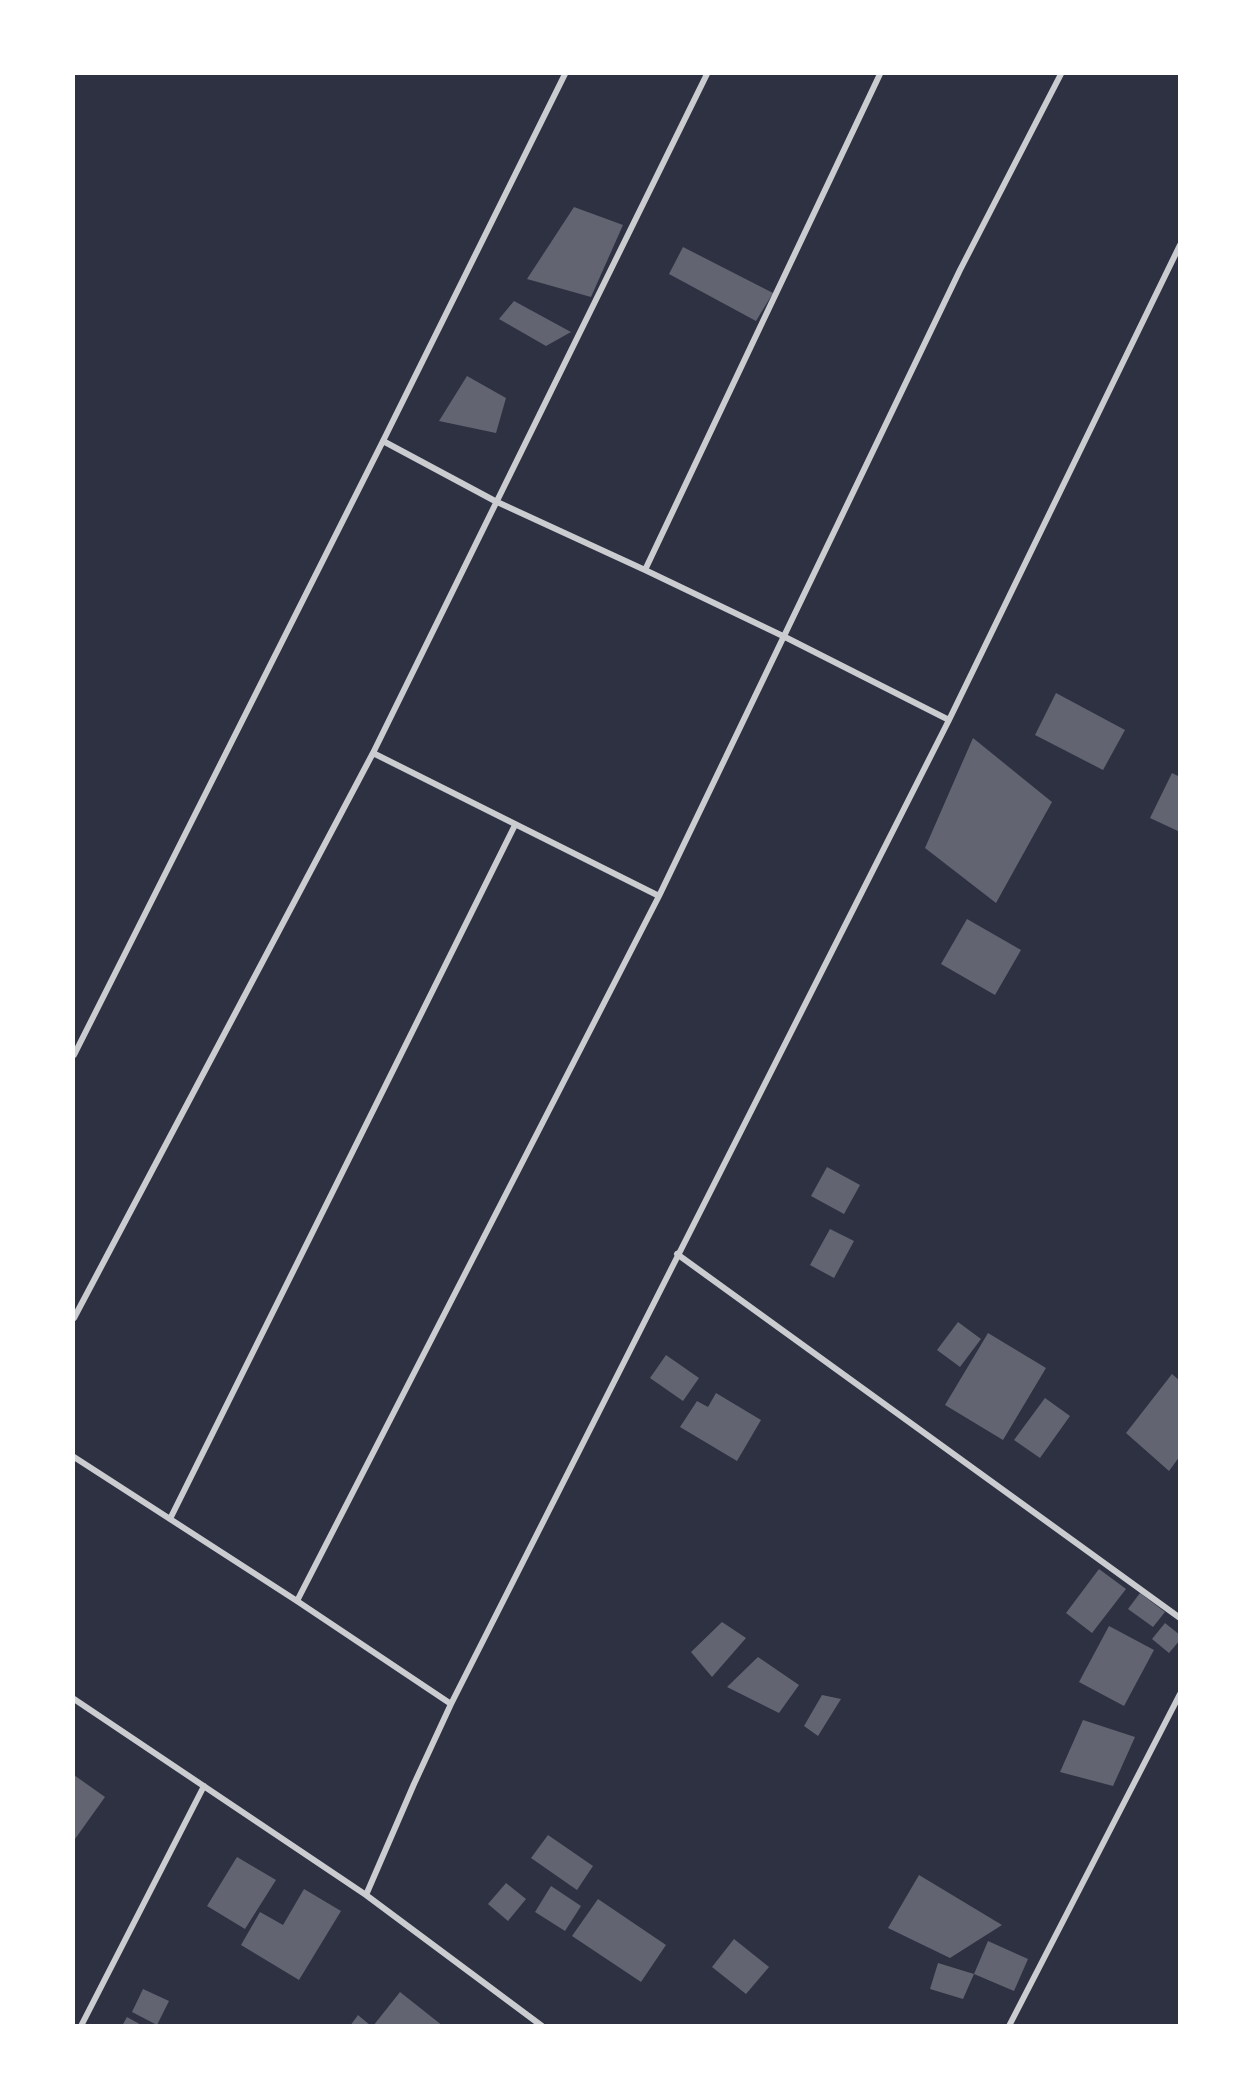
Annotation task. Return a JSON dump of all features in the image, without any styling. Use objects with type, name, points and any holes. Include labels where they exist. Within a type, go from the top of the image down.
[{"type":"street","points":[[74,1055],[565,74]]},
{"type":"street","points":[[74,1318],[373,753],[707,74]]},
{"type":"street","points":[[645,570],[880,74]]},
{"type":"street","points":[[297,1601],[658,896],[785,637],[960,270],[1061,74]]},
{"type":"street","points":[[366,1895],[451,1704],[677,1254],[950,720],[1179,245]]},
{"type":"street","points":[[383,441],[495,501],[785,637],[950,720]]},
{"type":"street","points":[[373,753],[658,896]]},
{"type":"street","points":[[170,1519],[515,825]]},
{"type":"street","points":[[677,1254],[1179,1618]]},
{"type":"street","points":[[74,1457],[451,1704]]},
{"type":"street","points":[[1009,2025],[1179,1694]]},
{"type":"street","points":[[74,1699],[366,1895],[542,2025]]},
{"type":"street","points":[[81,2025],[204,1786]]},
{"type":"building","points":[[574,207],[623,225],[591,297],[527,279]]},
{"type":"building","points":[[683,247],[773,293],[756,321],[669,274]]},
{"type":"building","points":[[514,301],[571,332],[546,346],[499,319]]},
{"type":"building","points":[[467,376],[506,398],[496,433],[439,421]]},
{"type":"building","points":[[1056,693],[1125,730],[1103,770],[1035,735]]},
{"type":"building","points":[[973,738],[1052,802],[996,903],[925,848]]},
{"type":"building","points":[[1172,773],[1180,777],[1180,832],[1150,818]]},
{"type":"building","points":[[967,919],[1021,950],[995,995],[941,964]]},
{"type":"building","points":[[827,1167],[860,1185],[844,1214],[811,1196]]},
{"type":"building","points":[[830,1229],[854,1241],[834,1278],[810,1265]]},
{"type":"building","points":[[958,1322],[981,1339],[960,1367],[937,1350]]},
{"type":"building","points":[[988,1333],[1046,1368],[1003,1440],[945,1405]]},
{"type":"building","points":[[666,1355],[699,1378],[683,1401],[650,1378]]},
{"type":"building","points":[[1172,1374],[1180,1381],[1180,1456],[1169,1471],[1126,1433]]},
{"type":"building","points":[[716,1393],[761,1420],[737,1461],[680,1427],[697,1401],[708,1407]]},
{"type":"building","points":[[1045,1398],[1070,1416],[1040,1458],[1014,1440]]},
{"type":"building","points":[[1099,1569],[1126,1589],[1092,1633],[1066,1613]]},
{"type":"building","points":[[1140,1593],[1165,1612],[1153,1627],[1128,1609]]},
{"type":"building","points":[[722,1622],[746,1638],[712,1677],[691,1652]]},
{"type":"building","points":[[1165,1623],[1180,1635],[1180,1640],[1169,1653],[1152,1639]]},
{"type":"building","points":[[1109,1626],[1154,1650],[1124,1706],[1079,1682]]},
{"type":"building","points":[[758,1657],[799,1685],[779,1713],[727,1687]]},
{"type":"building","points":[[822,1695],[841,1699],[818,1736],[804,1726]]},
{"type":"building","points":[[1083,1720],[1135,1737],[1113,1786],[1060,1772]]},
{"type":"building","points":[[74,1775],[105,1797],[75,1839],[74,1838]]},
{"type":"building","points":[[548,1835],[593,1866],[577,1890],[531,1858]]},
{"type":"building","points":[[237,1857],[276,1880],[245,1929],[207,1906]]},
{"type":"building","points":[[919,1875],[1002,1925],[950,1958],[888,1928]]},
{"type":"building","points":[[506,1883],[526,1899],[508,1921],[488,1904]]},
{"type":"building","points":[[551,1886],[581,1906],[565,1931],[535,1912]]},
{"type":"building","points":[[304,1889],[341,1911],[299,1980],[241,1945],[260,1912],[283,1925]]},
{"type":"building","points":[[598,1899],[666,1945],[641,1982],[572,1936]]},
{"type":"building","points":[[734,1939],[769,1967],[746,1994],[712,1967]]},
{"type":"building","points":[[988,1941],[1028,1959],[1014,1991],[974,1974]]},
{"type":"building","points":[[938,1963],[974,1974],[963,1999],[930,1989]]},
{"type":"building","points":[[143,1989],[169,2001],[157,2025],[132,2012]]},
{"type":"building","points":[[400,1992],[443,2026],[373,2026]]},
{"type":"building","points":[[358,2015],[371,2026],[350,2026]]},
{"type":"building","points":[[127,2017],[143,2026],[122,2026]]}]
